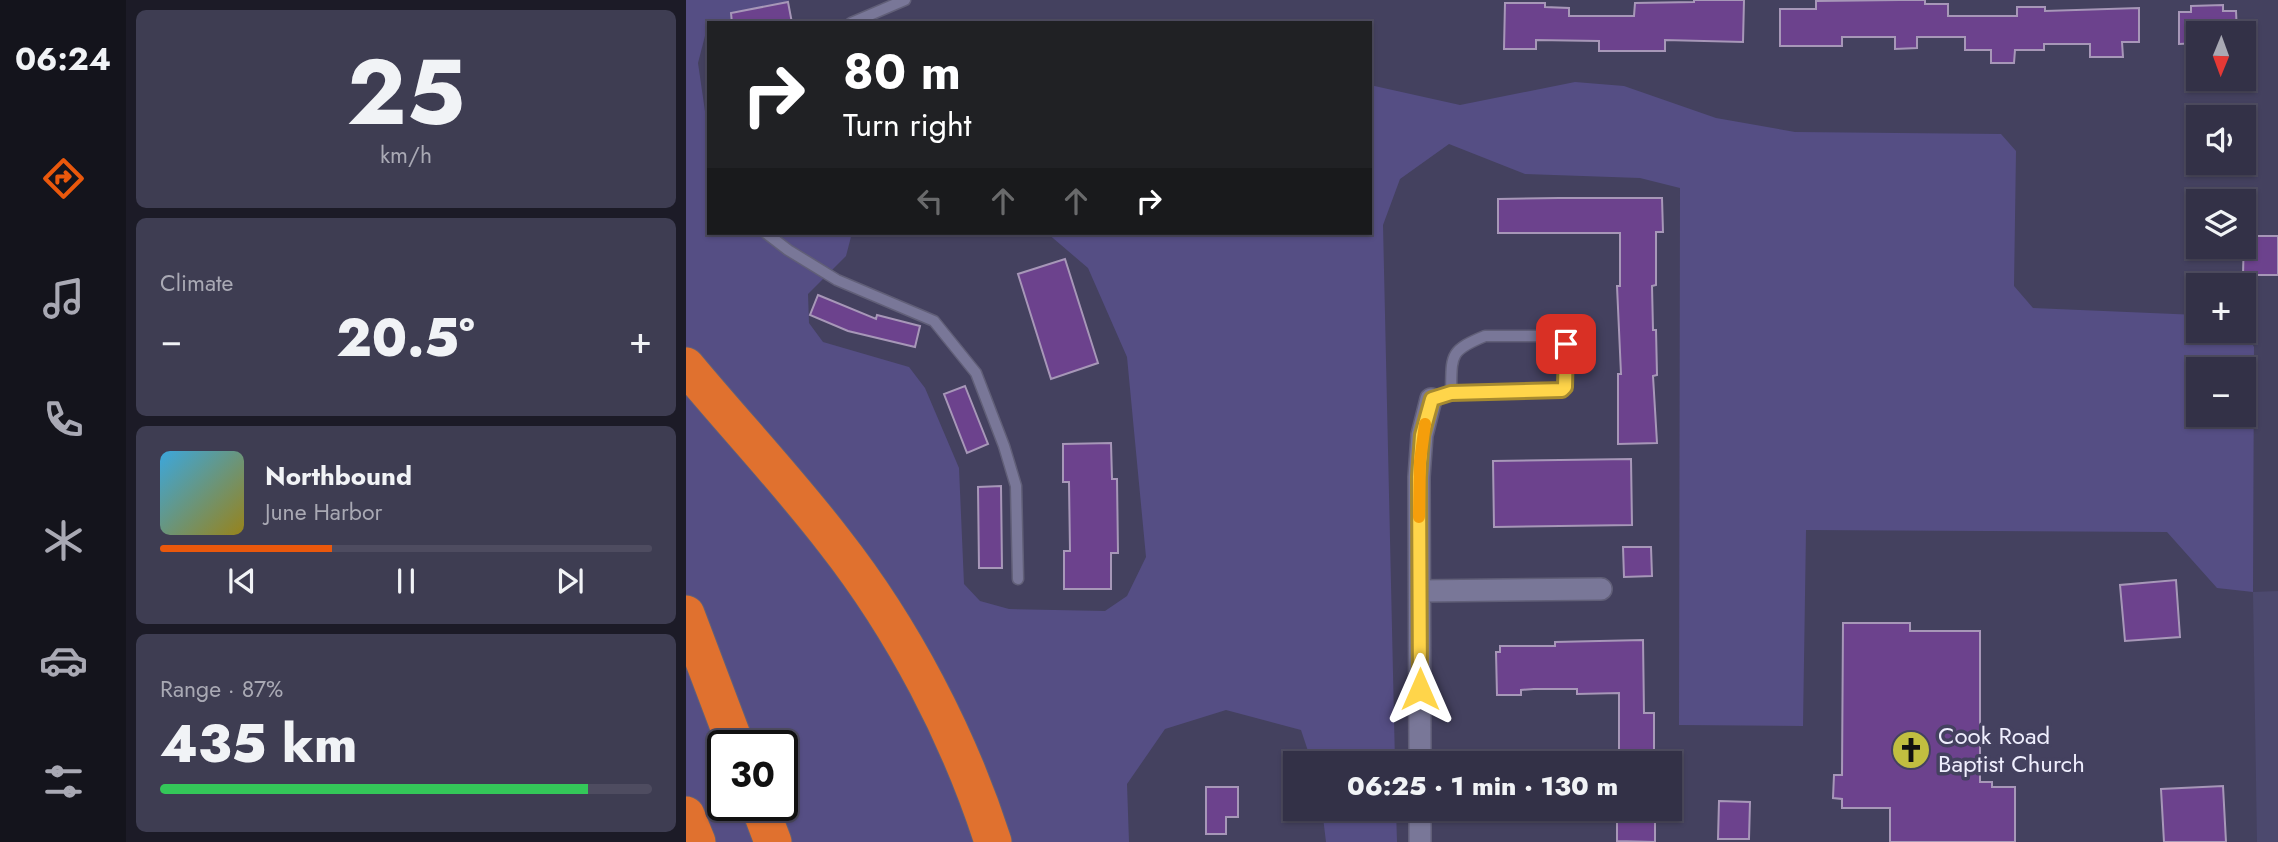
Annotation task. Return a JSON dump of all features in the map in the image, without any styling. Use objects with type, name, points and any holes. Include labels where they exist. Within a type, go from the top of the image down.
[{"type":"highway","points":[[686,366],[836,543],[894,630],[942,718],[980,804],[993,842]]},
{"type":"highway","points":[[686,614],[730,730]]},
{"type":"highway","points":[[686,815],[696,842]]},
{"type":"highway","points":[[765,821],[773,842]]},
{"type":"street","points":[[1420,751],[1419,469],[1422,435],[1441,396]]},
{"type":"street","points":[[1420,591],[1601,589]]},
{"type":"street","points":[[1420,821],[1420,842]]},
{"type":"lane","points":[[856,21],[905,0]]},
{"type":"lane","points":[[769,235],[837,280],[933,321],[970,364],[1004,446],[1016,486],[1018,579]]},
{"type":"lane","points":[[1485,336],[1560,337],[1566,344],[1565,387],[1562,390],[1441,396],[1456,351],[1485,336]]},
{"type":"shaded area","points":[[686,0],[790,0],[736,21],[707,21],[707,32],[698,63],[707,125],[707,235],[851,235],[846,256],[808,294],[809,323],[823,342],[909,367],[925,388],[959,468],[964,584],[980,601],[1009,609],[1105,611],[1127,596],[1146,557],[1127,357],[1088,268],[1049,235],[1372,235],[1372,85],[1460,105],[1575,82],[1624,86],[1716,118],[1795,132],[2001,134],[2016,151],[2014,286],[2033,308],[2186,314],[2186,343],[2252,343],[2254,347],[2254,357],[2186,357],[2186,427],[2254,427],[2253,592],[2217,588],[2167,532],[1806,530],[1803,726],[1679,725],[1680,188],[1640,178],[1525,174],[1449,144],[1400,179],[1383,225],[1395,751],[1308,751],[1301,730],[1226,710],[1165,729],[1127,784],[1129,842],[686,842]]},
{"type":"shaded area","points":[[2278,591],[2278,842],[2257,842],[2253,592]]},
{"type":"shaded area","points":[[1323,821],[1396,821],[1397,842],[1326,842]]},
{"type":"building","points":[[1744,0],[1743,42],[1665,40],[1665,51],[1599,51],[1599,41],[1536,40],[1536,49],[1504,49],[1505,3],[1545,3],[1545,7],[1569,8],[1569,16],[1634,16],[1635,3]]},
{"type":"building","points":[[1925,0],[1925,4],[1948,4],[1948,16],[2017,16],[2017,7],[2045,7],[2045,11],[2139,8],[2139,42],[2122,42],[2123,57],[2090,57],[2090,44],[2044,44],[2044,50],[2015,50],[2014,63],[1991,63],[1991,50],[1965,50],[1965,37],[1917,37],[1917,48],[1895,49],[1895,37],[1842,37],[1842,46],[1780,46],[1780,9],[1816,9],[1816,1]]},
{"type":"building","points":[[788,2],[792,21],[732,21],[731,13]]},
{"type":"building","points":[[2223,5],[2223,11],[2236,11],[2236,21],[2186,21],[2186,44],[2179,44],[2179,12],[2191,12],[2191,6]]},
{"type":"building","points":[[1662,198],[1663,232],[1656,232],[1656,285],[1652,286],[1653,330],[1656,330],[1657,375],[1653,376],[1657,443],[1618,444],[1618,374],[1621,374],[1617,286],[1620,286],[1620,233],[1498,233],[1498,199]]},
{"type":"building","points":[[2256,236],[2278,236],[2278,275],[2243,273],[2243,259],[2256,259]]},
{"type":"building","points":[[1065,259],[1098,363],[1051,379],[1018,274]]},
{"type":"building","points":[[818,295],[876,319],[877,315],[920,326],[915,347],[848,331],[810,315]]},
{"type":"building","points":[[965,386],[988,444],[967,453],[944,394]]},
{"type":"building","points":[[1111,443],[1112,479],[1117,479],[1118,553],[1111,553],[1111,589],[1064,589],[1064,551],[1070,551],[1069,482],[1063,482],[1063,444]]},
{"type":"building","points":[[1631,459],[1632,525],[1494,527],[1493,461]]},
{"type":"building","points":[[1001,486],[1002,568],[979,568],[978,487]]},
{"type":"building","points":[[1623,547],[1651,547],[1652,576],[1624,577]]},
{"type":"building","points":[[2176,580],[2180,637],[2125,641],[2120,585]]},
{"type":"building","name":"Cook Road Baptist Church","points":[[1843,623],[1910,623],[1910,631],[1980,631],[1980,782],[1992,782],[1992,787],[2015,787],[2015,842],[1890,842],[1890,808],[1842,808],[1842,799],[1833,798],[1834,775],[1842,775]]},
{"type":"building","points":[[1643,640],[1644,713],[1654,713],[1654,751],[1619,751],[1619,693],[1577,694],[1577,689],[1534,689],[1521,690],[1521,695],[1497,695],[1496,652],[1500,652],[1500,646],[1555,646],[1555,642]]},
{"type":"building","points":[[2223,786],[2226,842],[2164,842],[2161,789]]},
{"type":"building","points":[[1206,787],[1238,787],[1238,817],[1226,817],[1226,834],[1206,834]]},
{"type":"building","points":[[1719,801],[1750,802],[1749,839],[1718,839]]},
{"type":"building","points":[[1617,821],[1655,821],[1655,842],[1617,841]]},
{"type":"slow traffic","points":[[1419,517],[1420,461],[1425,424]]},
{"type":"place","name":"Cook Road Baptist Church","points":[[1911,750]]},
{"type":"route","points":[[1420,689],[1419,477],[1422,435],[1432,399],[1451,393],[1562,390],[1565,387],[1566,344]]}]
